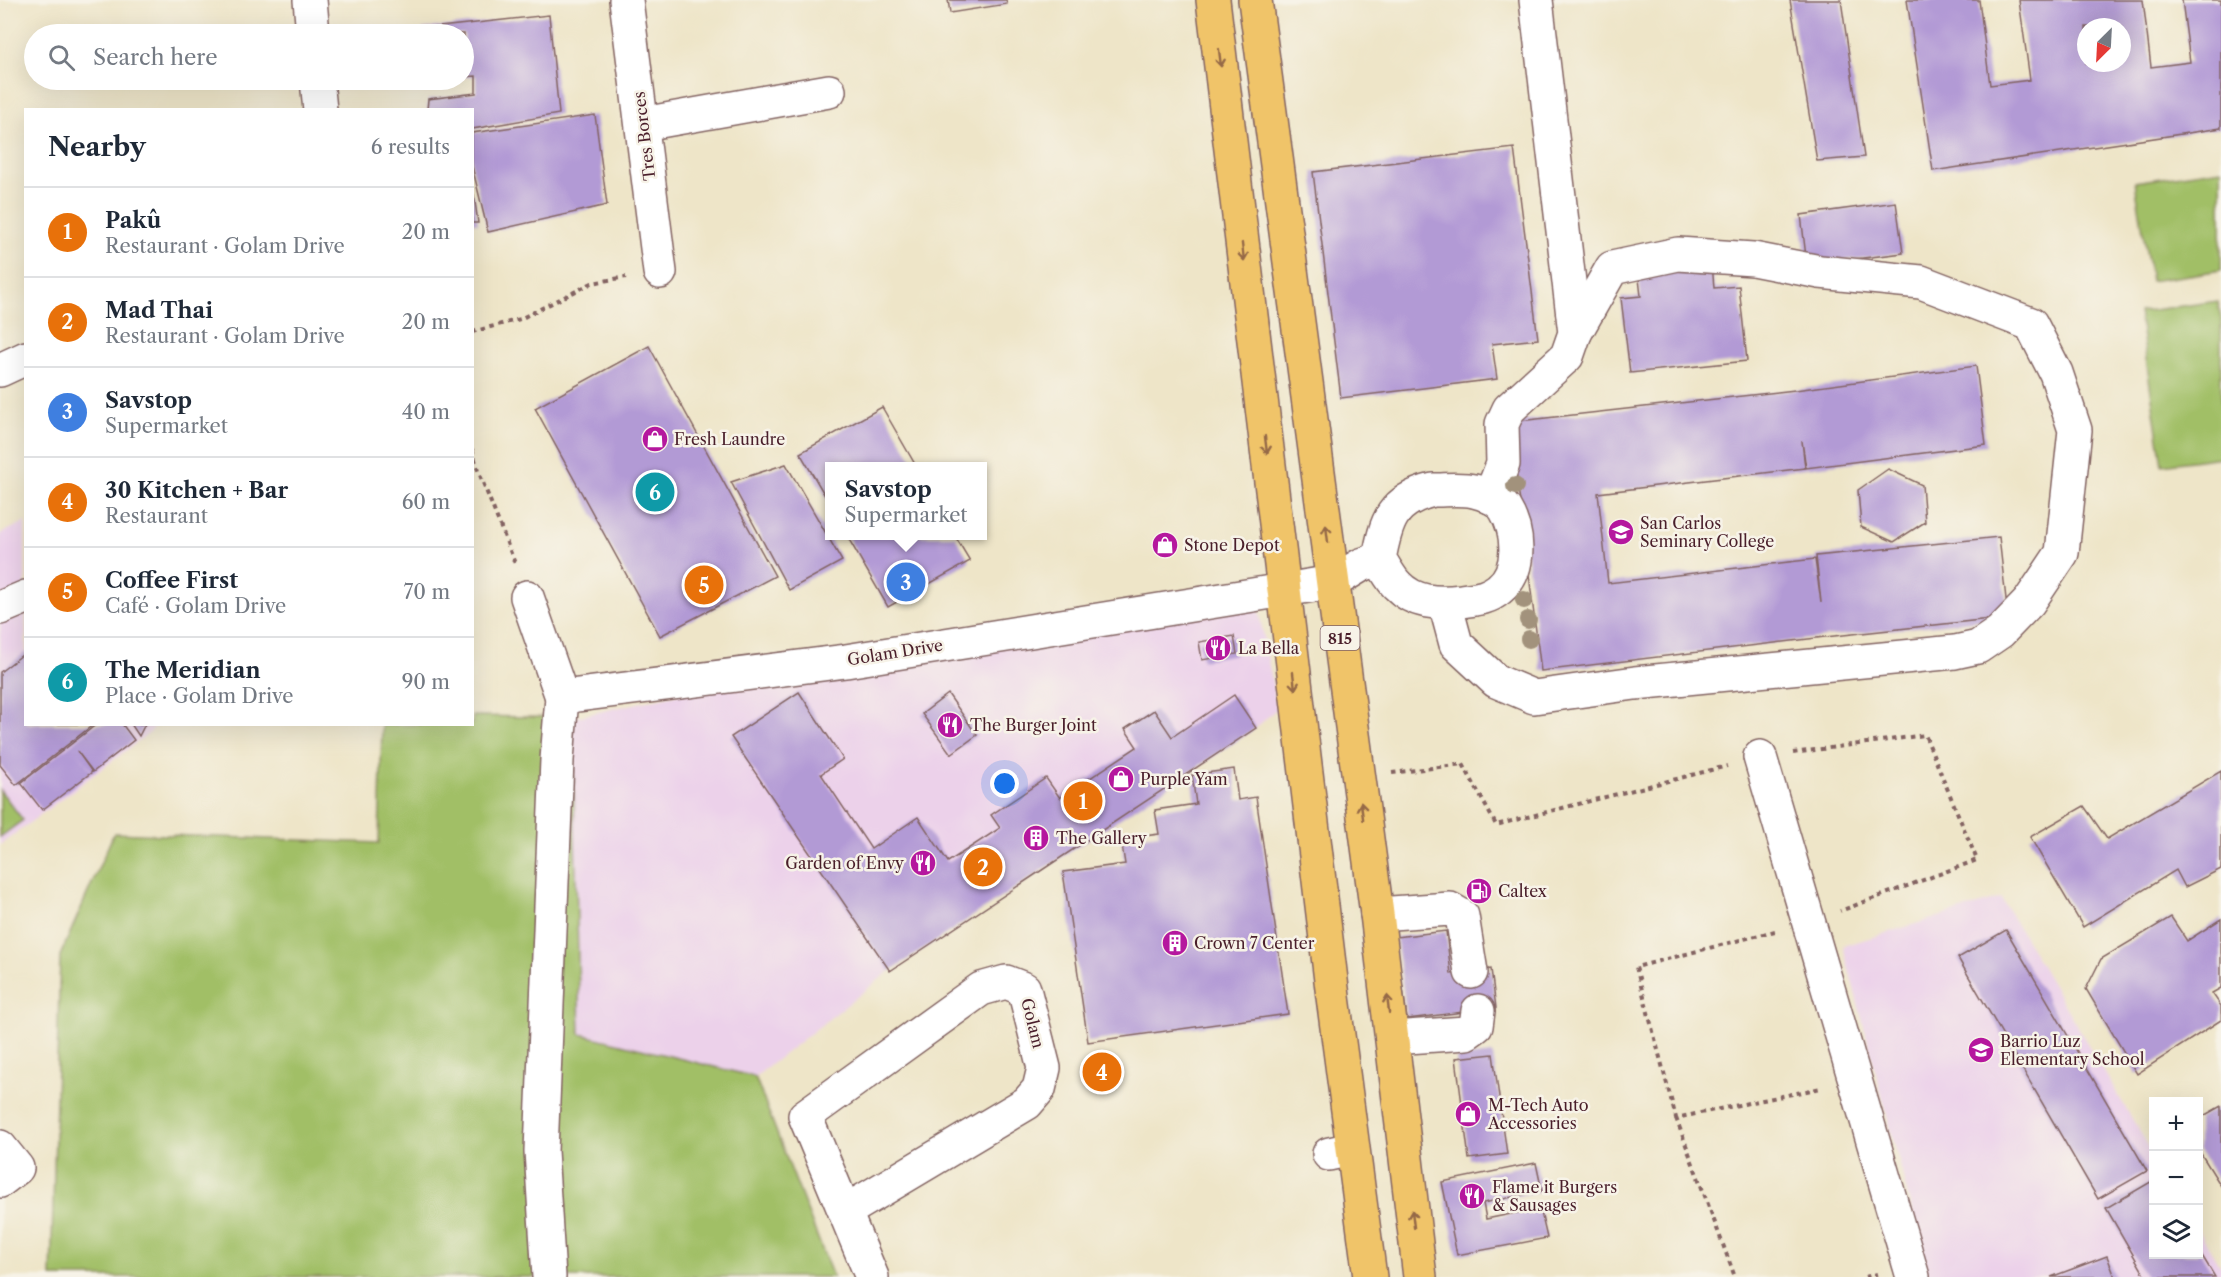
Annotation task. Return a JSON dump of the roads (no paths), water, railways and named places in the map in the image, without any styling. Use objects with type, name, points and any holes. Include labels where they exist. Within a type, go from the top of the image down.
[{"type":"main road","points":[[1213,0],[1283,589],[1340,1152],[1370,1277]]},
{"type":"main road","name":"815","points":[[1255,0],[1377,914],[1420,1277]]},
{"type":"street","points":[[310,0],[312,24]]},
{"type":"street","name":"Tres Borces","points":[[627,0],[660,272]]},
{"type":"street","points":[[1536,0],[1575,333]]},
{"type":"street","points":[[318,90],[320,108]]},
{"type":"street","points":[[643,124],[829,92]]},
{"type":"street","points":[[1445,603],[1456,644],[1496,681],[1534,697],[1635,683],[1955,652],[1978,647],[2000,632],[2029,603],[2062,553],[2075,430],[2056,373],[2031,324],[1921,282],[1821,272],[1754,259],[1678,254],[1612,268],[1575,333],[1567,356],[1509,409],[1502,424],[1503,464],[1490,497]]},
{"type":"street","points":[[0,370],[24,359]]},
{"type":"street","points":[[1433,490],[1474,490],[1490,497],[1504,508],[1510,523],[1516,558],[1512,574],[1500,588],[1485,598],[1445,603],[1427,602],[1410,596],[1396,585],[1379,559],[1383,534],[1389,518],[1401,504],[1416,494],[1433,490]]},
{"type":"street","points":[[1333,582],[1361,564],[1379,559]]},
{"type":"street","name":"Golam Drive","points":[[562,697],[846,661],[1333,582]]},
{"type":"street","points":[[527,597],[562,697],[556,760],[542,1151],[549,1277]]},
{"type":"street","points":[[0,608],[24,598]]},
{"type":"street","points":[[1760,758],[1913,1277]]},
{"type":"street","points":[[1377,914],[1450,909],[1458,913],[1462,916],[1471,972]]},
{"type":"street","name":"Golam","points":[[1006,982],[1024,989],[1044,1068],[1039,1089],[1028,1103],[846,1211],[805,1116],[981,989],[1006,982]]},
{"type":"street","points":[[1392,1038],[1466,1033],[1476,1026],[1478,1011]]},
{"type":"street","points":[[0,1147],[17,1168],[0,1181]]},
{"type":"street","points":[[846,1211],[872,1277]]},
{"type":"place","name":"Fresh Laundre","points":[[655,439]]},
{"type":"place","name":"The Meridian","points":[[655,492]]},
{"type":"place","name":"San Carlos Seminary College","points":[[1621,532]]},
{"type":"place","name":"Stone Depot","points":[[1165,545]]},
{"type":"place","name":"Savstop","points":[[906,582]]},
{"type":"place","name":"Coffee First","points":[[704,585]]},
{"type":"place","name":"La Bella","points":[[1218,648]]},
{"type":"place","name":"The Burger Joint","points":[[950,725]]},
{"type":"place","name":"Purple Yam","points":[[1121,779]]},
{"type":"place","name":"Pakû","points":[[1083,801]]},
{"type":"place","name":"The Gallery","points":[[1036,838]]},
{"type":"place","name":"Garden of Envy","points":[[923,863]]},
{"type":"place","name":"Mad Thai","points":[[983,867]]},
{"type":"place","name":"Caltex","points":[[1479,891]]},
{"type":"place","name":"Crown 7 Center","points":[[1175,943]]},
{"type":"place","name":"Barrio Luz Elementary School","points":[[1981,1050]]},
{"type":"place","name":"30 Kitchen + Bar","points":[[1102,1072]]},
{"type":"place","name":"M-Tech Auto Accessories","points":[[1468,1114]]},
{"type":"place","name":"Flame it Burgers & Sausages","points":[[1472,1196]]}]
